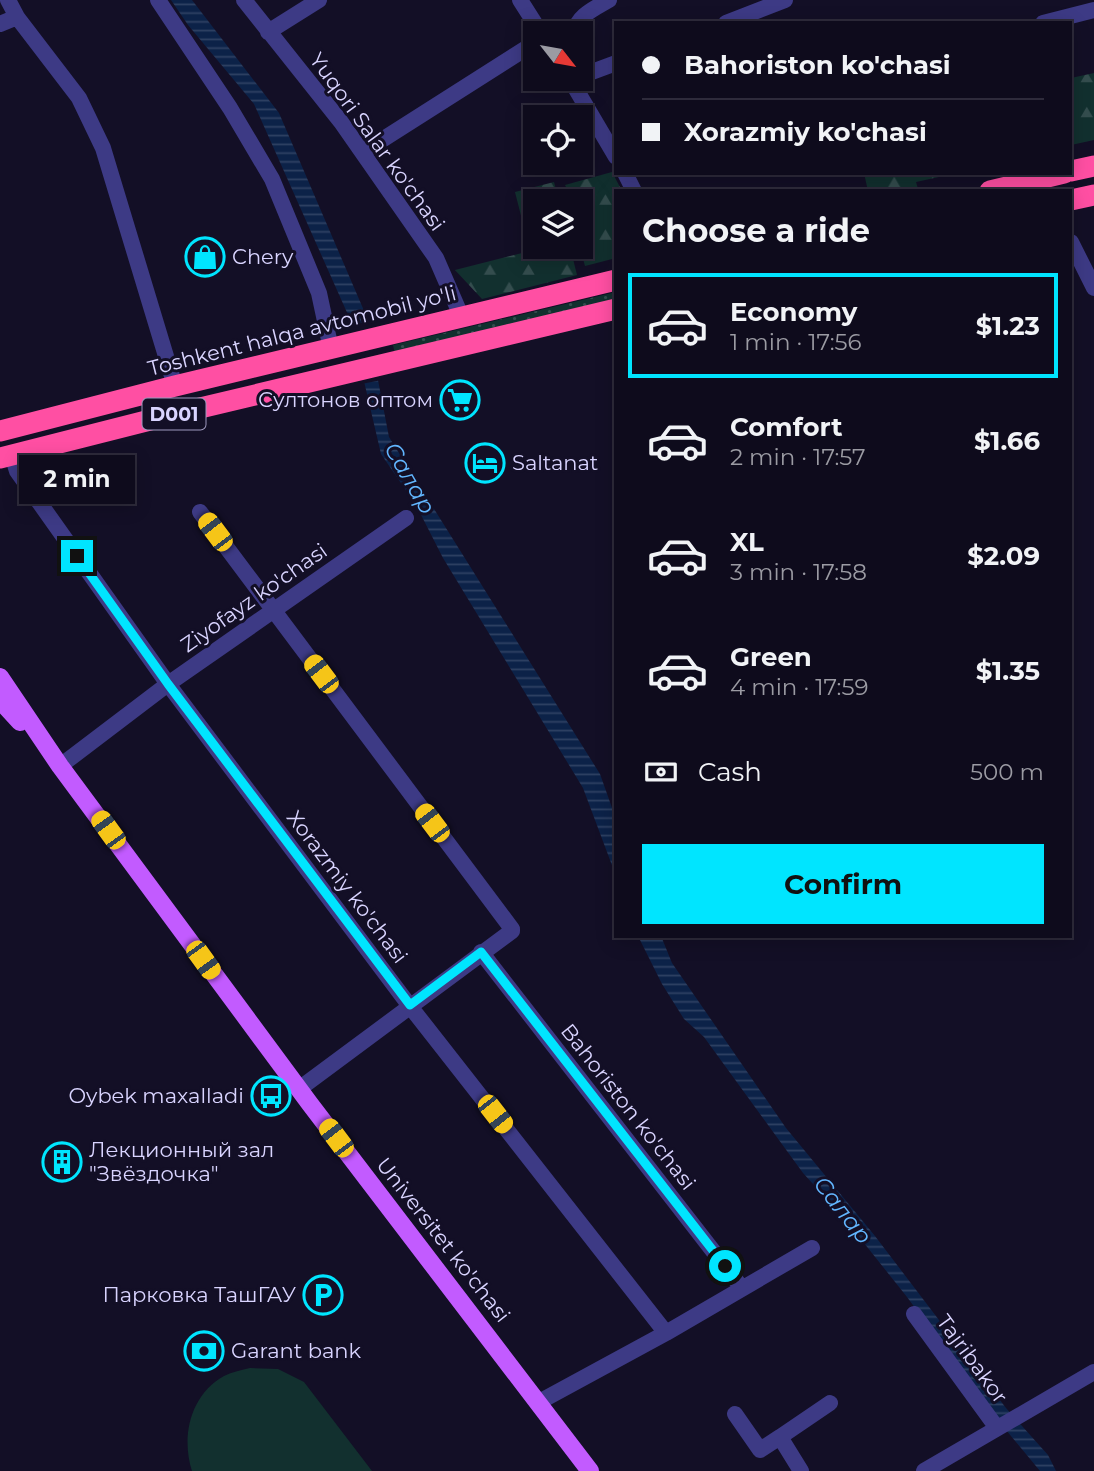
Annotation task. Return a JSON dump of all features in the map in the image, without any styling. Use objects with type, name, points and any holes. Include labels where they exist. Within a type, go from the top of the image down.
[{"type":"highway","points":[[1072,172],[1094,166]]},
{"type":"highway","points":[[1003,189],[1053,181]]},
{"type":"highway","points":[[1072,200],[1094,195]]},
{"type":"highway","name":"Toshkent halqa avtomobil yo'li","points":[[0,431],[175,386],[614,281]]},
{"type":"highway","name":"D001","points":[[6,457],[614,309]]},
{"type":"main road","name":"Universitet ko'chasi","points":[[0,677],[60,766],[299,1089],[590,1471]]},
{"type":"main road","name":"Universitet ko'chasi","points":[[0,700],[60,766]]},
{"type":"street","points":[[8,0],[17,17],[79,99],[103,148],[175,386]]},
{"type":"street","points":[[158,0],[272,179],[319,293],[337,348]]},
{"type":"street","name":"Yuqori Salar ko'chasi","points":[[244,0],[363,152],[436,258],[462,318]]},
{"type":"street","points":[[268,32],[320,0]]},
{"type":"street","points":[[520,0],[533,21]]},
{"type":"street","points":[[579,21],[609,0]]},
{"type":"street","points":[[731,21],[785,0]]},
{"type":"street","points":[[1051,21],[1094,10]]},
{"type":"street","points":[[0,24],[17,17]]},
{"type":"street","points":[[363,152],[523,50]]},
{"type":"street","points":[[593,71],[614,64]]},
{"type":"street","points":[[583,91],[614,153]]},
{"type":"street","points":[[1072,244],[1094,288]]},
{"type":"street","name":"Xorazmiy ko'chasi","points":[[6,457],[168,684],[410,1005],[666,1333]]},
{"type":"street","points":[[200,512],[512,929],[299,1089]]},
{"type":"street","name":"Ziyofayz ko'chasi","points":[[60,766],[168,684],[406,518]]},
{"type":"street","name":"Bahoriston ko'chasi","points":[[481,952],[741,1287]]},
{"type":"street","points":[[539,1402],[666,1333],[812,1248]]},
{"type":"street","name":"Tajribakor","points":[[914,1314],[997,1428]]},
{"type":"street","points":[[934,1468],[1094,1372]]},
{"type":"street","points":[[736,1414],[760,1450],[830,1403]]},
{"type":"street","points":[[780,1437],[801,1471]]},
{"type":"green space","points":[[1094,73],[1094,140],[1072,145],[1072,78]]},
{"type":"green space","points":[[612,172],[621,189],[614,189],[614,259],[585,266],[583,259],[593,259],[593,189],[567,189],[565,185]]},
{"type":"green space","points":[[864,175],[948,175],[916,182],[918,189],[868,189]]},
{"type":"green space","points":[[554,182],[556,189],[527,189]]},
{"type":"green space","points":[[523,190],[523,223],[515,192]]},
{"type":"green space","points":[[523,253],[523,259],[573,259],[577,275],[482,299],[455,270]]},
{"type":"green space","points":[[614,292],[614,301],[395,354],[393,345]]},
{"type":"green space","points":[[250,1368],[278,1369],[304,1382],[372,1471],[192,1471],[188,1431],[196,1405],[212,1384],[224,1376]]},
{"type":"water","name":"Салар","points":[[171,0],[192,0],[279,113],[365,313],[389,437],[600,774],[614,813],[614,871],[583,788],[443,558],[416,505],[381,454],[349,317],[254,104],[188,25]]},
{"type":"water","name":"Салар","points":[[639,938],[662,938],[672,963],[786,1128],[875,1236],[1006,1408],[1048,1455],[1056,1471],[1040,1471],[992,1413],[907,1297],[844,1218],[803,1173],[704,1037],[684,1019],[662,984]]},
{"type":"pier","points":[[371,321],[382,380],[361,384],[348,326]]},
{"type":"place","name":"Chery","points":[[205,257]]},
{"type":"place","name":"Султонов оптом","points":[[460,400]]},
{"type":"place","name":"Saltanat","points":[[485,463]]},
{"type":"place","name":"Oybek maxalladi","points":[[271,1096]]},
{"type":"place","name":"Лекционный зал \"Звёздочка\"","points":[[62,1162]]},
{"type":"place","name":"Парковка ТашГАУ","points":[[323,1295]]},
{"type":"place","name":"Garant bank","points":[[204,1351]]},
{"type":"route","points":[[77,556],[168,684],[410,1005],[481,952],[725,1266]]}]
